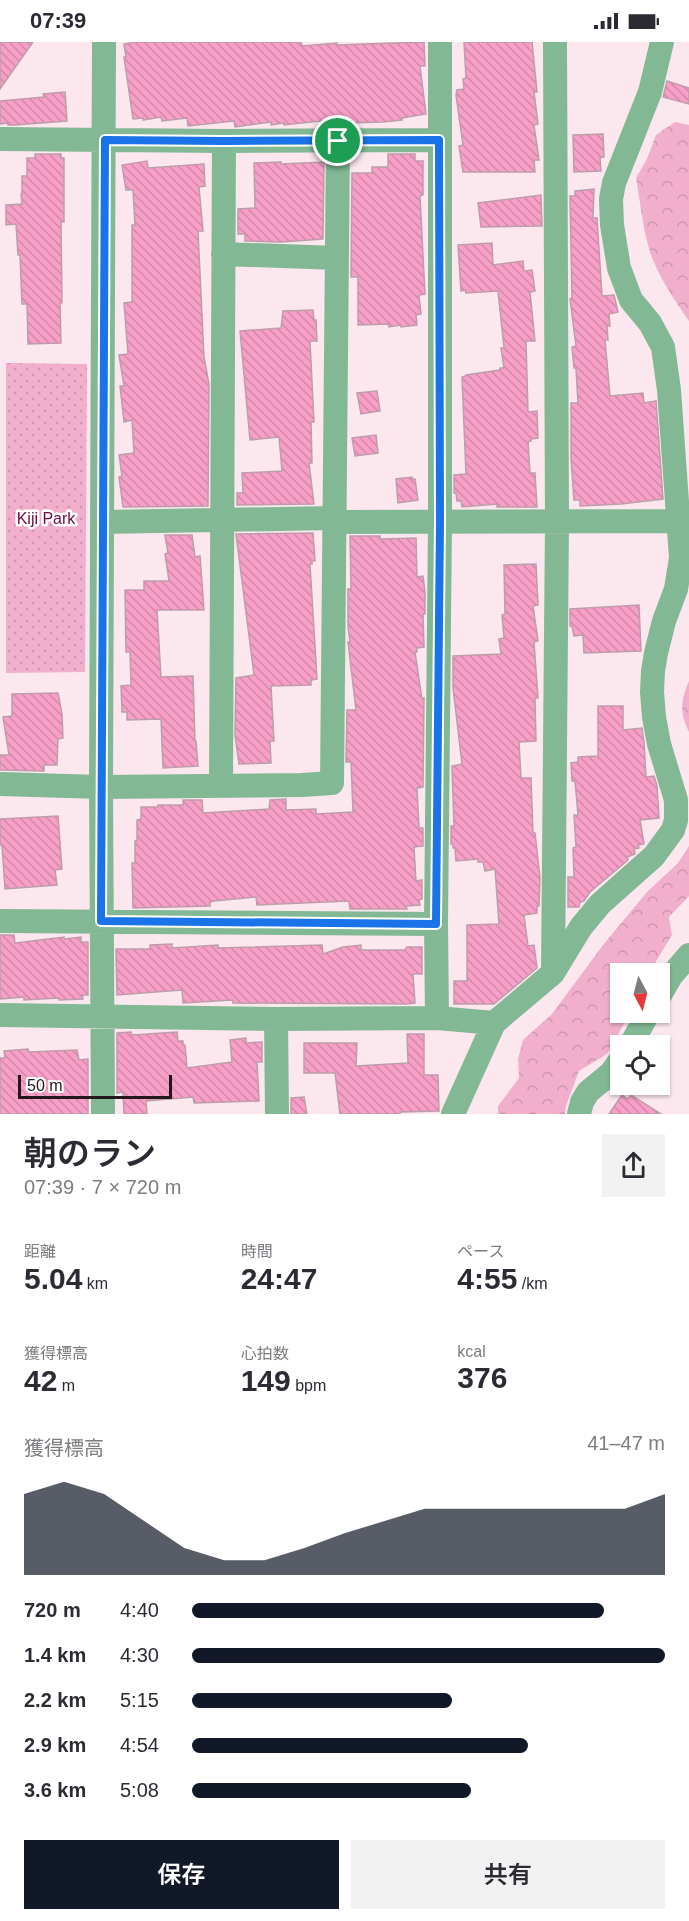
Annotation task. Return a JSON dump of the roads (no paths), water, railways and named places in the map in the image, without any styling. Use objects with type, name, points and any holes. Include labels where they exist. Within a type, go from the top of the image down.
[{"type":"street","points":[[103,1114],[101,787],[104,42]]},
{"type":"street","points":[[437,1018],[440,42]]},
{"type":"street","points":[[553,973],[557,522],[555,42]]},
{"type":"street","points":[[453,1114],[494,1023],[553,973],[581,927],[600,904],[654,856],[673,830],[676,820],[676,800],[654,717],[652,692],[656,652],[679,575],[681,558],[669,390],[663,347],[650,323],[631,300],[619,267],[612,225],[611,199],[614,183],[650,92],[662,42]]},
{"type":"street","points":[[0,139],[439,140]]},
{"type":"street","points":[[221,785],[224,141]]},
{"type":"street","points":[[0,784],[101,787],[332,783],[338,141]]},
{"type":"street","points":[[224,254],[337,258]]},
{"type":"street","points":[[102,522],[678,521]]},
{"type":"street","points":[[0,921],[436,924]]},
{"type":"street","points":[[670,978],[689,955]]},
{"type":"street","points":[[0,1015],[276,1019],[437,1018],[494,1023]]},
{"type":"street","points":[[276,1019],[277,1114]]},
{"type":"street","points":[[579,1114],[582,1101],[588,1092],[610,1075]]},
{"type":"park label","name":"Kiji Park","points":[[46,518]]}]
